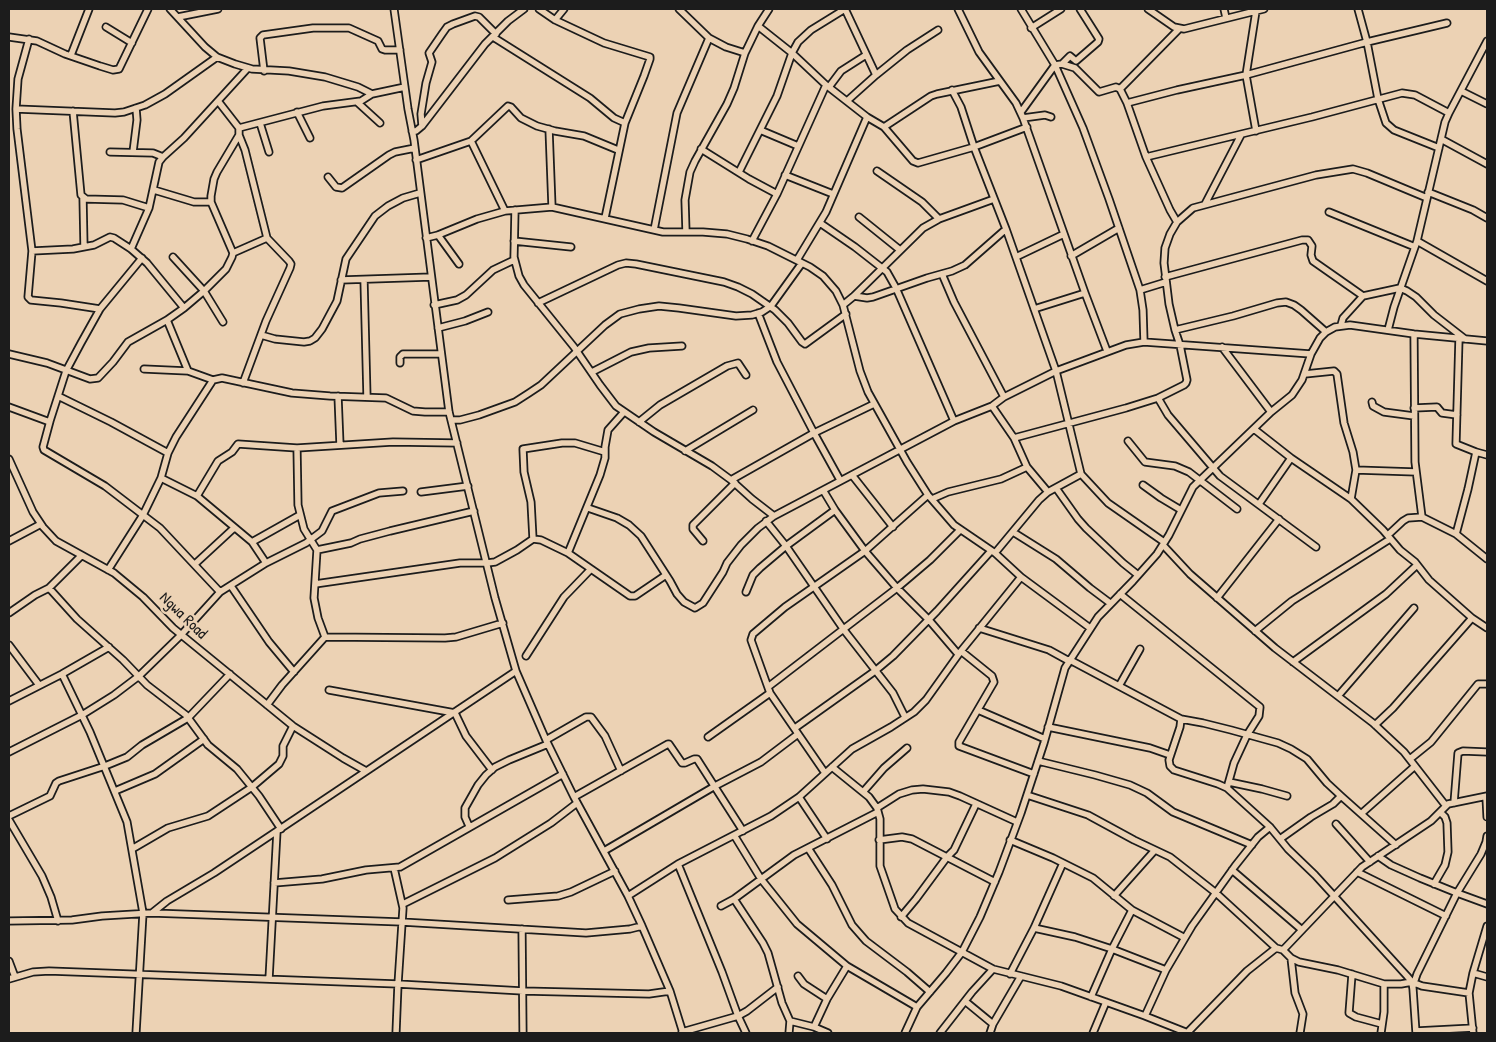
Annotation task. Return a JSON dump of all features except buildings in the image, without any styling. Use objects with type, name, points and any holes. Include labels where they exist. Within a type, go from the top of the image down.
[{"type":"street","points":[[71,55],[90,9]]},
{"type":"street","points":[[9,37],[44,43],[113,70],[120,69],[148,9]]},
{"type":"street","points":[[170,9],[205,47],[217,57],[248,68],[316,75],[358,87],[372,94]]},
{"type":"street","points":[[178,17],[218,9]]},
{"type":"street","points":[[394,9],[449,412],[516,671],[562,774],[615,871],[642,926],[670,991],[683,1033],[738,1016],[778,987]]},
{"type":"street","points":[[412,131],[416,131],[422,126],[485,44],[508,21],[524,9]]},
{"type":"street","points":[[539,9],[555,20],[614,47],[650,57],[625,123],[605,218]]},
{"type":"street","points":[[555,20],[564,9]]},
{"type":"street","points":[[680,9],[709,38],[726,47],[744,53]]},
{"type":"street","points":[[686,232],[685,212],[688,184],[695,160],[727,104],[734,88],[744,53],[769,9]]},
{"type":"street","points":[[739,172],[777,96],[792,53],[804,35],[845,9],[876,75]]},
{"type":"street","points":[[958,9],[979,52],[1016,103],[1022,115],[1107,351]]},
{"type":"street","points":[[1021,9],[1031,28],[1059,65],[1083,128],[1140,290],[1144,342]]},
{"type":"street","points":[[1031,28],[1061,9]]},
{"type":"street","points":[[1022,115],[1059,65],[1070,56],[1076,61],[1099,39],[1080,9]]},
{"type":"street","points":[[1148,9],[1179,29],[1264,9]]},
{"type":"street","points":[[1224,9],[1226,18]]},
{"type":"street","points":[[1358,9],[1367,42],[1378,99],[1386,123],[1394,130],[1439,148]]},
{"type":"street","points":[[1256,11],[1246,75],[1256,131]]},
{"type":"street","points":[[422,126],[421,114],[426,83],[432,62],[430,53],[447,27],[475,16],[479,17],[494,36],[590,98],[614,118],[625,123]]},
{"type":"street","points":[[1127,103],[1246,75],[1367,42],[1447,23]]},
{"type":"street","points":[[758,26],[792,53],[828,86],[867,117],[884,127],[913,161],[918,163],[974,147],[1027,127]]},
{"type":"street","points":[[106,27],[132,43]]},
{"type":"street","points":[[264,70],[261,36],[296,30],[349,28],[378,41],[382,49],[400,50]]},
{"type":"street","points":[[1120,89],[1179,29]]},
{"type":"street","points":[[847,101],[907,50],[938,30]]},
{"type":"street","points":[[654,230],[677,113],[709,38]]},
{"type":"street","points":[[29,39],[18,79],[16,109],[32,251],[28,298],[31,300],[61,302],[100,309]]},
{"type":"street","points":[[1388,330],[1400,288],[1416,244],[1440,139],[1449,113],[1487,43]]},
{"type":"street","points":[[752,241],[777,194],[798,146],[828,86],[841,71],[866,55]]},
{"type":"street","points":[[16,109],[115,113],[136,108],[164,94],[217,57]]},
{"type":"street","points":[[1059,65],[1075,68],[1099,92],[1116,87],[1120,89],[1127,103],[1146,157],[1177,222]]},
{"type":"street","points":[[131,249],[149,208],[157,168],[163,157],[184,138],[248,68]]},
{"type":"street","points":[[884,127],[931,96],[1000,81]]},
{"type":"street","points":[[9,354],[47,363],[90,379],[98,378],[114,362],[128,342],[184,308],[226,269],[233,253],[212,202],[214,179],[239,131],[297,112],[323,106],[357,102],[366,99],[372,94],[405,87]]},
{"type":"street","points":[[952,90],[961,107],[1056,371],[1081,474],[1108,503],[1164,544],[1190,574],[1255,631],[1375,726],[1404,752],[1446,806]]},
{"type":"street","points":[[1461,91],[1487,104]]},
{"type":"street","points":[[1146,157],[1241,135],[1402,93],[1415,95],[1449,113]]},
{"type":"street","points":[[218,101],[239,131],[267,238],[291,264],[266,321],[243,382]]},
{"type":"street","points":[[357,102],[380,123]]},
{"type":"street","points":[[416,160],[471,141],[508,106],[528,122],[549,130],[584,136],[618,150]]},
{"type":"street","points":[[133,152],[137,120],[136,108]]},
{"type":"street","points":[[73,110],[81,195],[83,198],[84,247]]},
{"type":"street","points":[[297,112],[310,138]]},
{"type":"street","points":[[1022,115],[1045,115],[1051,117]]},
{"type":"street","points":[[451,420],[460,420],[480,415],[514,402],[541,385],[605,325],[620,314],[660,306],[736,316],[762,312],[771,306],[799,262],[820,223],[867,117]]},
{"type":"street","points":[[260,123],[269,152]]},
{"type":"street","points":[[549,130],[552,207]]},
{"type":"street","points":[[760,130],[798,146]]},
{"type":"street","points":[[1206,204],[1241,135]]},
{"type":"street","points":[[1440,139],[1487,164]]},
{"type":"street","points":[[471,141],[504,211]]},
{"type":"street","points":[[328,177],[336,187],[342,188],[389,155],[414,148]]},
{"type":"street","points":[[701,149],[777,194]]},
{"type":"street","points":[[110,152],[153,153],[163,157]]},
{"type":"street","points":[[1014,438],[1158,398],[1186,383],[1180,345],[1165,280],[1165,248],[1177,222],[1193,208],[1316,175],[1353,169],[1473,210],[1487,218]]},
{"type":"street","points":[[876,171],[922,202],[939,219]]},
{"type":"street","points":[[785,175],[833,194]]},
{"type":"street","points":[[154,190],[194,202],[212,202]]},
{"type":"street","points":[[261,335],[275,339],[304,342],[315,338],[322,329],[336,301],[346,259],[375,216],[403,198],[420,193]]},
{"type":"street","points":[[83,198],[122,200],[149,208]]},
{"type":"street","points":[[843,305],[923,228],[939,219],[994,199]]},
{"type":"street","points":[[426,238],[504,211],[552,207],[654,230],[727,234],[768,246],[823,276],[836,291],[843,305],[860,371],[874,404],[913,473],[930,497],[960,530],[993,552],[1021,577],[1090,628]]},
{"type":"street","points":[[514,210],[514,260],[519,276],[616,406],[712,466],[774,516]]},
{"type":"street","points":[[1329,212],[1416,244],[1487,281]]},
{"type":"street","points":[[859,217],[900,250]]},
{"type":"street","points":[[820,223],[887,272],[896,288],[954,421]]},
{"type":"street","points":[[1072,256],[1119,228]]},
{"type":"street","points":[[854,296],[867,298],[965,265],[1006,229]]},
{"type":"street","points":[[1016,257],[1064,234]]},
{"type":"street","points":[[438,235],[459,264]]},
{"type":"street","points":[[32,251],[73,249],[94,245],[110,237],[114,238],[147,262],[184,308]]},
{"type":"street","points":[[233,253],[267,238]]},
{"type":"street","points":[[514,240],[571,247]]},
{"type":"street","points":[[1140,290],[1165,280],[1302,240],[1308,240],[1312,246],[1311,255],[1313,261],[1363,296]]},
{"type":"street","points":[[142,258],[100,309],[66,371],[43,444],[44,450],[105,486],[144,515],[160,528],[220,592]]},
{"type":"street","points":[[173,258],[204,291],[223,322]]},
{"type":"street","points":[[434,305],[457,300],[466,295],[493,270],[514,260]]},
{"type":"street","points":[[538,303],[618,265],[636,264],[724,282],[738,287],[771,306],[805,344],[846,314]]},
{"type":"street","points":[[942,274],[954,302],[1004,397]]},
{"type":"street","points":[[341,280],[431,277]]},
{"type":"street","points":[[364,280],[367,397]]},
{"type":"street","points":[[1342,325],[1343,318],[1363,296],[1400,288],[1416,297],[1462,339]]},
{"type":"street","points":[[1034,309],[1085,293]]},
{"type":"street","points":[[1175,330],[1286,302],[1301,310],[1326,332]]},
{"type":"street","points":[[438,328],[466,321],[488,312]]},
{"type":"street","points":[[758,313],[778,362],[840,480]]},
{"type":"street","points":[[167,320],[188,372]]},
{"type":"street","points":[[905,1033],[917,1008],[962,952],[980,918],[1027,795],[1045,740],[1062,676],[1069,661],[1090,628],[1110,603],[1138,575],[1164,544],[1189,494],[1213,468],[1298,388],[1305,374],[1311,354],[1320,338],[1326,332],[1342,325],[1487,341]]},
{"type":"street","points":[[1414,334],[1416,472],[1422,517]]},
{"type":"street","points":[[1462,339],[1456,444],[1487,455]]},
{"type":"street","points":[[588,508],[617,518],[629,525],[641,536],[677,594],[684,602],[695,608],[702,604],[727,563],[741,545],[766,521],[954,421],[992,406],[1004,397],[1056,371],[1107,351],[1144,342],[1311,354]]},
{"type":"street","points":[[592,372],[631,352],[649,348],[682,346]]},
{"type":"street","points":[[1222,348],[1271,412]]},
{"type":"street","points":[[400,363],[400,357],[403,354],[441,354]]},
{"type":"street","points":[[639,422],[660,405],[727,366],[738,363],[746,375]]},
{"type":"street","points":[[144,369],[188,372],[213,380],[222,378],[292,393],[386,398],[413,410],[449,412]]},
{"type":"street","points":[[1305,374],[1336,372],[1344,423],[1354,452],[1356,470],[1351,499]]},
{"type":"street","points":[[108,570],[144,515],[161,478],[168,453],[176,437],[213,380]]},
{"type":"street","points":[[58,396],[168,453]]},
{"type":"street","points":[[338,396],[340,445]]},
{"type":"street","points":[[1158,398],[1168,415],[1220,476],[1316,547]]},
{"type":"street","points":[[1372,402],[1373,406],[1384,412],[1414,416]]},
{"type":"street","points":[[703,541],[693,529],[693,525],[733,482],[814,433],[874,404]]},
{"type":"street","points":[[992,406],[1014,438],[1027,467],[1048,492]]},
{"type":"street","points":[[9,407],[50,421]]},
{"type":"street","points":[[1414,408],[1437,407],[1444,414],[1457,415]]},
{"type":"street","points":[[686,451],[753,410]]},
{"type":"street","points":[[568,553],[600,475],[608,430],[624,412]]},
{"type":"street","points":[[1254,429],[1291,458],[1351,499],[1417,565],[1429,580],[1472,618],[1487,628]]},
{"type":"street","points":[[1128,441],[1145,462],[1175,466],[1183,469],[1237,509]]},
{"type":"street","points":[[197,496],[218,461],[232,452],[238,444],[297,448],[393,442],[457,442]]},
{"type":"street","points":[[533,538],[531,502],[524,472],[523,448],[575,443],[605,452]]},
{"type":"street","points":[[297,448],[297,486],[300,515],[309,540],[317,550],[314,584],[315,607],[325,637]]},
{"type":"street","points":[[1456,534],[1476,452]]},
{"type":"street","points":[[1259,504],[1291,458]]},
{"type":"street","name":"Ngwa Road","points":[[9,459],[33,512],[56,541],[108,570],[143,597],[173,628],[204,655],[293,726],[366,771]]},
{"type":"street","points":[[824,773],[770,694],[751,640],[752,637],[785,607],[866,551],[893,526],[930,497],[1001,479],[1027,467]]},
{"type":"street","points":[[1356,470],[1416,472]]},
{"type":"street","points":[[795,728],[876,671],[893,656],[1013,532],[1034,505],[1048,492],[1081,474]]},
{"type":"street","points":[[852,475],[893,526]]},
{"type":"street","points":[[161,478],[197,496],[252,542],[266,563]]},
{"type":"street","points":[[1143,485],[1181,510]]},
{"type":"street","points":[[421,492],[468,486]]},
{"type":"street","points":[[1056,488],[1086,528],[1138,575]]},
{"type":"street","points":[[823,490],[835,510],[866,551],[898,588],[960,652],[992,676],[994,682],[959,742],[959,746],[1034,774]]},
{"type":"street","points":[[9,752],[104,702],[139,676],[181,635],[220,592],[266,563],[299,547],[322,531],[330,514],[339,508],[379,493],[403,491]]},
{"type":"street","points":[[746,592],[753,575],[786,546],[835,510]]},
{"type":"street","points":[[317,550],[351,543],[390,530],[474,511]]},
{"type":"street","points":[[252,542],[300,515]]},
{"type":"street","points":[[1255,631],[1292,602],[1389,537],[1408,518],[1422,517],[1456,534],[1487,559]]},
{"type":"street","points":[[1217,598],[1279,519]]},
{"type":"street","points":[[766,521],[786,546],[844,630],[893,693],[905,717]]},
{"type":"street","points":[[9,541],[41,524]]},
{"type":"street","points":[[195,564],[234,528]]},
{"type":"street","points":[[768,687],[898,588],[960,530]]},
{"type":"street","points":[[1013,532],[1056,559],[1110,603]]},
{"type":"street","points":[[533,538],[568,553],[633,597],[666,575]]},
{"type":"street","points":[[314,584],[460,563],[487,564],[518,550],[533,538]]},
{"type":"street","points":[[9,613],[35,594],[49,588],[81,556]]},
{"type":"street","points":[[1293,662],[1386,594],[1417,565]]},
{"type":"street","points":[[526,656],[564,597],[591,569]]},
{"type":"street","points":[[628,896],[678,864],[771,816],[799,797],[852,749],[892,727],[914,712],[926,700],[960,652],[1021,577]]},
{"type":"street","points":[[230,586],[268,642],[294,672]]},
{"type":"street","points":[[49,588],[77,619],[109,647],[147,685],[183,712],[216,752],[238,769],[252,787],[279,830],[269,979]]},
{"type":"street","points":[[1120,594],[1260,707],[1259,716],[1246,735],[1234,763],[1228,785]]},
{"type":"street","points":[[1338,696],[1414,608]]},
{"type":"street","points":[[1375,726],[1394,708],[1472,618]]},
{"type":"street","points":[[267,704],[277,690],[325,637],[445,638],[503,623]]},
{"type":"street","points":[[979,628],[1049,650],[1180,719],[1203,723],[1291,749],[1307,759],[1327,783],[1396,845]]},
{"type":"street","points":[[9,645],[39,685]]},
{"type":"street","points":[[9,701],[109,647]]},
{"type":"street","points":[[1119,686],[1140,649]]},
{"type":"street","points":[[152,913],[167,901],[214,873],[516,671]]},
{"type":"street","points":[[62,674],[116,791],[127,822],[142,913],[136,1033]]},
{"type":"street","points":[[58,921],[42,876],[9,818],[50,796],[56,783],[59,781],[127,757],[142,745],[188,718],[230,674]]},
{"type":"street","points":[[1410,759],[1431,742],[1478,684],[1487,684]]},
{"type":"street","points":[[329,690],[455,713]]},
{"type":"street","points":[[708,737],[770,694]]},
{"type":"street","points":[[978,710],[1045,740]]},
{"type":"street","points":[[455,713],[466,736],[492,770]]},
{"type":"street","points":[[469,826],[465,817],[465,808],[486,775],[509,760],[547,742],[586,717],[592,717],[605,736],[621,771]]},
{"type":"street","points":[[1180,719],[1180,727],[1169,760],[1170,766],[1174,770],[1218,784],[1262,789],[1287,796]]},
{"type":"street","points":[[132,849],[168,828],[208,816],[252,787],[279,764],[283,756],[283,746],[293,726]]},
{"type":"street","points":[[1048,727],[1150,748],[1170,755]]},
{"type":"street","points":[[604,851],[715,786],[761,762],[798,734]]},
{"type":"street","points":[[116,791],[155,774],[204,739]]},
{"type":"street","points":[[574,796],[668,744],[671,745],[682,763],[697,759],[743,831]]},
{"type":"street","points":[[863,792],[884,768],[908,748]]},
{"type":"street","points":[[1454,803],[1458,753],[1463,751],[1487,752]]},
{"type":"street","points":[[1038,761],[1130,785],[1147,793],[1174,812],[1252,846]]},
{"type":"street","points":[[832,766],[869,797],[878,810],[880,819],[880,866],[895,909],[901,917],[908,923],[993,969],[1061,986],[1145,1016],[1179,1032],[1188,1033],[1247,972],[1276,948]]},
{"type":"street","points":[[1362,813],[1415,766]]},
{"type":"street","points":[[274,883],[322,879],[366,870],[394,868],[407,863],[562,774]]},
{"type":"street","points":[[1228,785],[1270,827],[1413,982]]},
{"type":"street","points":[[721,906],[734,899],[794,855],[878,810],[899,794],[912,790],[923,789],[949,792],[1017,822]]},
{"type":"street","points":[[1027,795],[1088,816],[1170,857],[1216,893],[1276,948],[1283,950],[1291,958],[1384,984],[1413,982],[1448,991],[1469,993]]},
{"type":"street","points":[[1280,839],[1333,804],[1341,796]]},
{"type":"street","points":[[1283,950],[1357,872],[1441,813],[1446,806],[1486,796],[1487,817]]},
{"type":"street","points":[[799,797],[827,838]]},
{"type":"street","points":[[403,904],[495,858],[551,824],[577,803]]},
{"type":"street","points":[[901,917],[954,850],[976,804]]},
{"type":"street","points":[[1434,884],[1445,865],[1448,852],[1447,823],[1441,813]]},
{"type":"street","points":[[1336,824],[1370,862]]},
{"type":"street","points":[[1145,1016],[1166,970],[1192,926],[1258,837],[1270,827]]},
{"type":"street","points":[[734,835],[761,879],[797,924],[847,966],[917,1008]]},
{"type":"street","points":[[1487,836],[1481,854],[1457,894],[1413,982],[1416,1032],[1473,1031],[1469,993],[1472,973],[1487,926]]},
{"type":"street","points":[[879,840],[907,837],[995,882]]},
{"type":"street","points":[[1010,840],[1093,878],[1132,910],[1185,938]]},
{"type":"street","points":[[808,848],[832,885],[852,924],[866,940],[930,992]]},
{"type":"street","points":[[1114,896],[1155,850]]},
{"type":"street","points":[[1378,856],[1391,865],[1434,884],[1487,904]]},
{"type":"street","points":[[1010,974],[1034,928],[1062,863]]},
{"type":"street","points":[[678,864],[746,1033]]},
{"type":"street","points":[[394,868],[403,904],[396,1033]]},
{"type":"street","points":[[1232,870],[1302,930]]},
{"type":"street","points":[[508,900],[558,896],[571,892],[615,871]]},
{"type":"street","points":[[1357,872],[1446,916]]},
{"type":"street","points":[[734,899],[768,953],[782,1003],[790,1021],[790,1033]]},
{"type":"street","points":[[1091,997],[1132,910]]},
{"type":"street","points":[[9,922],[58,921],[152,913],[402,922],[586,933],[642,926]]},
{"type":"street","points":[[1034,928],[1075,937],[1166,970]]},
{"type":"street","points":[[522,929],[523,1033]]},
{"type":"street","points":[[1291,958],[1295,993],[1303,1014],[1300,1033]]},
{"type":"street","points":[[9,961],[12,978],[49,970],[523,991],[640,994],[670,991]]},
{"type":"street","points":[[814,1027],[827,999],[847,966]]},
{"type":"street","points":[[940,1033],[993,969]]},
{"type":"street","points":[[1472,973],[1487,977]]},
{"type":"street","points":[[1352,974],[1349,1013],[1356,1017],[1382,1024]]},
{"type":"street","points":[[798,976],[804,984],[827,999]]},
{"type":"street","points":[[990,1033],[993,1024],[1021,976]]},
{"type":"street","points":[[1381,1033],[1384,984]]},
{"type":"street","points":[[965,1002],[993,1024]]},
{"type":"street","points":[[1093,1033],[1106,1002]]},
{"type":"street","points":[[790,1021],[814,1027],[827,1033]]}]
